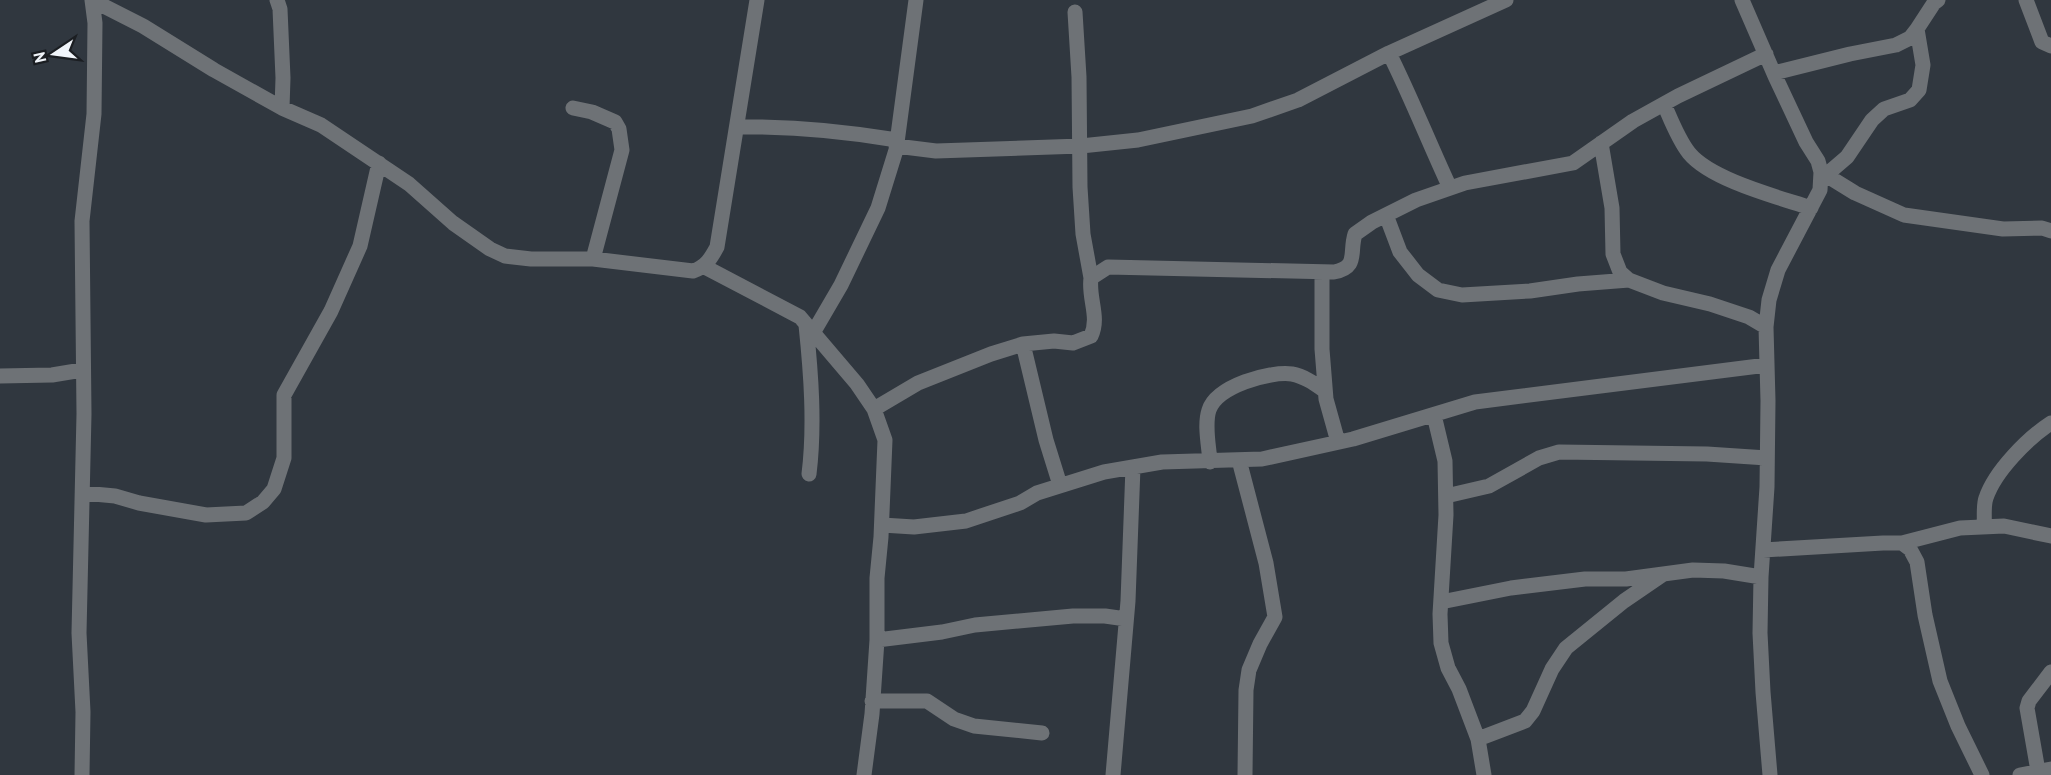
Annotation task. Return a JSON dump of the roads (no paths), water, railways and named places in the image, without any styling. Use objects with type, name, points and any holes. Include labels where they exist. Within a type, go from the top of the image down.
[{"type":"street","points":[[92,0],[142,26],[282,108],[321,125],[409,184],[453,223],[490,249],[505,256],[531,259],[592,259],[693,271],[710,261],[717,247],[757,0]]},
{"type":"street","points":[[82,775],[83,712],[79,633],[83,493],[82,221],[91,153],[94,95],[95,24],[92,0]]},
{"type":"street","points":[[277,0],[280,9],[282,108]]},
{"type":"street","points":[[809,474],[811,440],[809,329],[841,285],[878,207],[896,143],[916,0]]},
{"type":"street","points":[[737,127],[785,126],[841,131],[936,151],[1081,146],[1138,140],[1252,116],[1298,100],[1389,53],[1506,0]]},
{"type":"street","points":[[1742,0],[1806,142],[1824,173],[1855,194],[1904,215],[2003,229],[2048,225]]},
{"type":"street","points":[[1774,73],[1896,45],[1910,38],[1938,0]]},
{"type":"street","points":[[2026,0],[2042,42],[2051,46]]},
{"type":"street","points":[[874,409],[918,383],[991,354],[1023,344],[1054,341],[1073,343],[1091,336],[1095,327],[1091,278],[1083,234],[1080,77],[1075,12]]},
{"type":"street","points":[[1770,775],[1762,680],[1761,577],[1767,458],[1766,327],[1769,300],[1779,270],[1820,190],[1824,173],[1847,157],[1872,120],[1884,109],[1910,100],[1919,90],[1923,65],[1917,29]]},
{"type":"street","points":[[1389,53],[1450,188]]},
{"type":"street","points":[[1091,278],[1108,267],[1322,273],[1342,270],[1348,267],[1353,255],[1355,234],[1386,215],[1416,200],[1450,188],[1573,163],[1633,120],[1766,54]]},
{"type":"street","points":[[1664,104],[1685,147],[1706,168],[1811,208]]},
{"type":"street","points":[[573,108],[592,112],[615,122],[621,138],[622,150],[592,259]]},
{"type":"street","points":[[1601,143],[1612,208],[1613,254],[1620,272],[1629,280],[1663,293],[1710,304],[1749,317],[1766,327]]},
{"type":"street","points":[[83,493],[115,496],[139,503],[206,515],[246,513],[262,502],[274,489],[284,458],[284,395],[331,311],[360,246],[379,163]]},
{"type":"street","points":[[1386,215],[1400,252],[1418,275],[1438,290],[1462,296],[1629,280]]},
{"type":"street","points":[[704,266],[800,317],[857,384],[874,409],[885,440],[882,525],[877,578],[877,640],[873,701],[864,775]]},
{"type":"street","points":[[1322,273],[1322,349],[1325,391],[1338,442]]},
{"type":"street","points":[[1023,344],[1046,440],[1060,486]]},
{"type":"street","points":[[882,525],[914,527],[966,521],[1020,503],[1037,493],[1104,472],[1162,462],[1262,459],[1338,442],[1486,400],[1767,365]]},
{"type":"street","points":[[0,376],[52,375],[82,370]]},
{"type":"street","points":[[1210,462],[1207,424],[1209,409],[1223,392],[1271,374],[1293,374],[1307,379],[1325,391]]},
{"type":"street","points":[[1434,415],[1445,461],[1446,496],[1440,602],[1441,644],[1448,668],[1459,689],[1478,739],[1484,775]]},
{"type":"street","points":[[1984,527],[1986,499],[1997,478],[2037,432],[2051,423]]},
{"type":"street","points":[[1446,496],[1488,486],[1539,458],[1560,452],[1707,454],[1767,458]]},
{"type":"street","points":[[1239,460],[1266,563],[1275,618],[1249,670],[1246,690],[1245,775]]},
{"type":"street","points":[[1113,775],[1126,619],[1133,467]]},
{"type":"street","points":[[1762,550],[1902,543],[1960,528],[2004,526],[2051,536]]},
{"type":"street","points":[[1902,543],[1910,549],[1917,562],[1925,615],[1940,681],[1958,726],[1982,775]]},
{"type":"street","points":[[1440,602],[1511,588],[1585,579],[1626,579],[1693,570],[1724,571],[1761,577]]},
{"type":"street","points":[[1478,739],[1526,721],[1552,669],[1566,648],[1624,601],[1665,573]]},
{"type":"street","points":[[877,640],[942,632],[975,625],[1038,619],[1105,616],[1126,619]]},
{"type":"street","points":[[2020,775],[2044,770],[2027,708],[2029,701],[2051,672]]},
{"type":"street","points":[[873,701],[927,700],[954,719],[974,726],[1041,733]]}]
